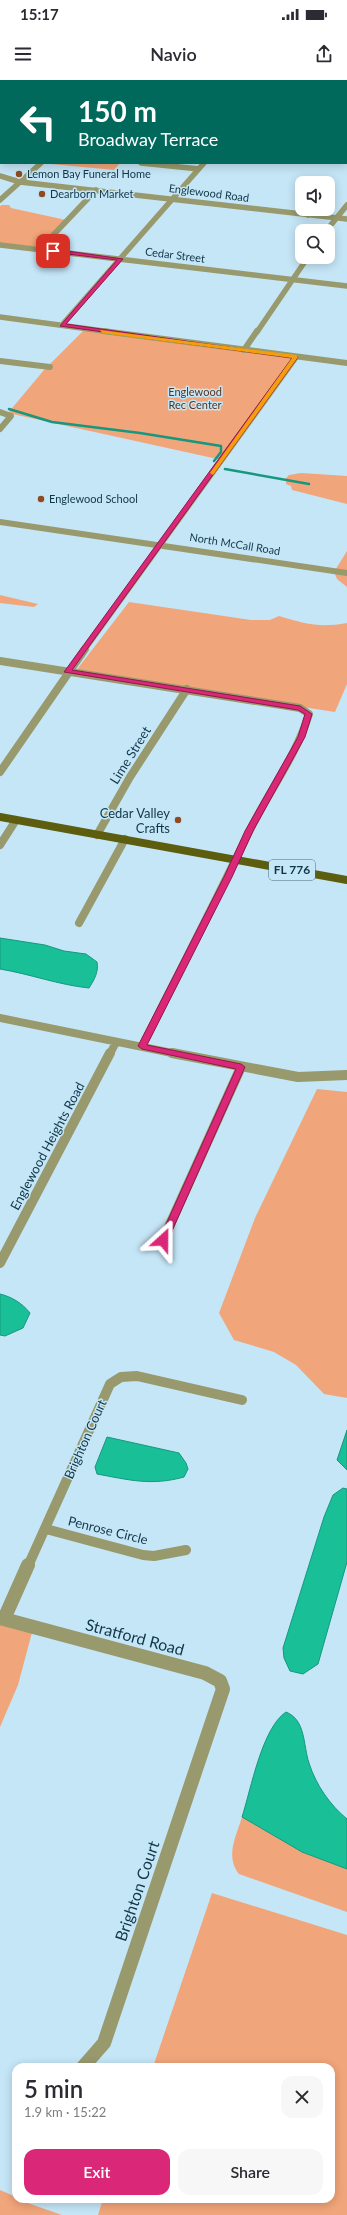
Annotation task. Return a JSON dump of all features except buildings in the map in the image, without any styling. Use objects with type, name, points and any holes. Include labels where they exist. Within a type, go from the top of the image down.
[{"type":"main road","name":"FL 776","points":[[0,817],[347,880]]},
{"type":"street","points":[[0,200],[40,164]]},
{"type":"street","points":[[152,164],[199,169]]},
{"type":"street","points":[[62,325],[203,164]]},
{"type":"street","name":"Englewood Road","points":[[0,176],[20,182],[295,213]]},
{"type":"street","points":[[40,249],[96,190]]},
{"type":"street","points":[[332,224],[347,205]]},
{"type":"street","name":"Englewood Road","points":[[318,216],[347,219]]},
{"type":"street","name":"Cedar Street","points":[[0,245],[347,286]]},
{"type":"street","points":[[244,350],[303,264]]},
{"type":"street","points":[[0,316],[347,363]]},
{"type":"street","points":[[0,772],[3,762],[296,357]]},
{"type":"street","points":[[0,361],[50,367]]},
{"type":"street","points":[[0,412],[10,416],[0,429]]},
{"type":"street","name":"North McCall Road","points":[[0,522],[347,573]]},
{"type":"street","points":[[0,662],[186,689],[300,708],[306,711],[309,717],[302,737],[256,818],[142,1046]]},
{"type":"street","name":"Lime Street","points":[[97,834],[130,777],[186,689]]},
{"type":"street","points":[[0,845],[16,820]]},
{"type":"street","points":[[79,923],[125,839]]},
{"type":"street","points":[[0,1018],[241,1067],[298,1077],[347,1075]]},
{"type":"street","name":"Englewood Heights Road","points":[[0,1263],[116,1042]]},
{"type":"street","points":[[163,1240],[241,1067]]},
{"type":"street","name":"Brighton Court","points":[[2,1619],[46,1529],[110,1384],[121,1377],[136,1376],[242,1400]]},
{"type":"street","name":"Penrose Circle","points":[[46,1529],[144,1555],[154,1556],[186,1550]]},
{"type":"street","name":"Stratford Road","points":[[2,1619],[213,1676],[220,1681],[223,1689],[213,1720]]},
{"type":"street","name":"Brighton Court","points":[[86,2063],[104,2043],[213,1720]]},
{"type":"green space","points":[[51,164],[119,164],[114,170]]},
{"type":"green space","points":[[9,205],[11,208],[66,220],[39,247],[0,243],[0,206]]},
{"type":"green space","name":"Englewood Rec Center","points":[[85,329],[296,357],[222,460],[8,413],[44,370]]},
{"type":"green space","points":[[301,473],[347,476],[347,504],[292,490],[291,486],[286,484],[286,478],[289,475]]},
{"type":"green space","points":[[347,551],[347,587],[337,579],[334,572]]},
{"type":"green space","points":[[0,595],[38,604],[34,607],[0,603]]},
{"type":"green space","points":[[129,602],[251,620],[270,620],[279,616],[320,625],[347,623],[347,684],[335,712],[75,672]]},
{"type":"green space","points":[[317,1089],[347,1092],[347,1398],[324,1394],[296,1365],[274,1352],[234,1340],[219,1313],[255,1218]]},
{"type":"green space","points":[[0,1616],[34,1625],[18,1685],[0,1727]]},
{"type":"green space","points":[[242,1817],[302,1852],[347,1869],[347,1912],[239,1874],[235,1867],[232,1853]]},
{"type":"green space","points":[[212,1893],[347,1935],[347,2215],[98,2215],[102,2203],[335,2203],[335,2063],[154,2063]]},
{"type":"green space","points":[[0,2190],[12,2195],[12,2203],[28,2203],[62,2215],[0,2215]]},
{"type":"shaded area","points":[[0,938],[45,945],[64,951],[86,954],[97,962],[96,976],[89,988],[0,969]]},
{"type":"shaded area","points":[[0,1294],[9,1297],[24,1306],[30,1313],[23,1328],[5,1336],[0,1335]]},
{"type":"shaded area","points":[[347,1430],[347,1470],[337,1460]]},
{"type":"shaded area","points":[[107,1437],[179,1453],[188,1469],[184,1477],[151,1482],[97,1474],[95,1467]]},
{"type":"shaded area","points":[[343,1488],[347,1489],[347,1562],[318,1664],[303,1674],[290,1671],[284,1658],[283,1648],[324,1517],[333,1495]]},
{"type":"shaded area","points":[[286,1712],[297,1721],[300,1727],[303,1734],[309,1763],[320,1787],[329,1801],[347,1819],[347,1869],[302,1852],[242,1817],[258,1760],[264,1745],[270,1731]]},
{"type":"waterway","points":[[9,409],[52,422],[140,433],[221,446],[221,452],[214,461]]},
{"type":"waterway","points":[[225,469],[309,484]]},
{"type":"slow traffic","points":[[102,331],[296,357],[213,473]]},
{"type":"place","name":"Lemon Bay Funeral Home","points":[[19,174]]},
{"type":"place","name":"Dearborn Market","points":[[42,194]]},
{"type":"place","name":"Englewood School","points":[[41,499]]},
{"type":"place","name":"Cedar Valley Crafts","points":[[178,820]]},
{"type":"route","points":[[53,251],[120,259],[62,325],[296,357],[68,672],[80,672],[300,708],[309,714],[302,737],[249,831],[228,877],[142,1046],[241,1067],[163,1240]]}]
